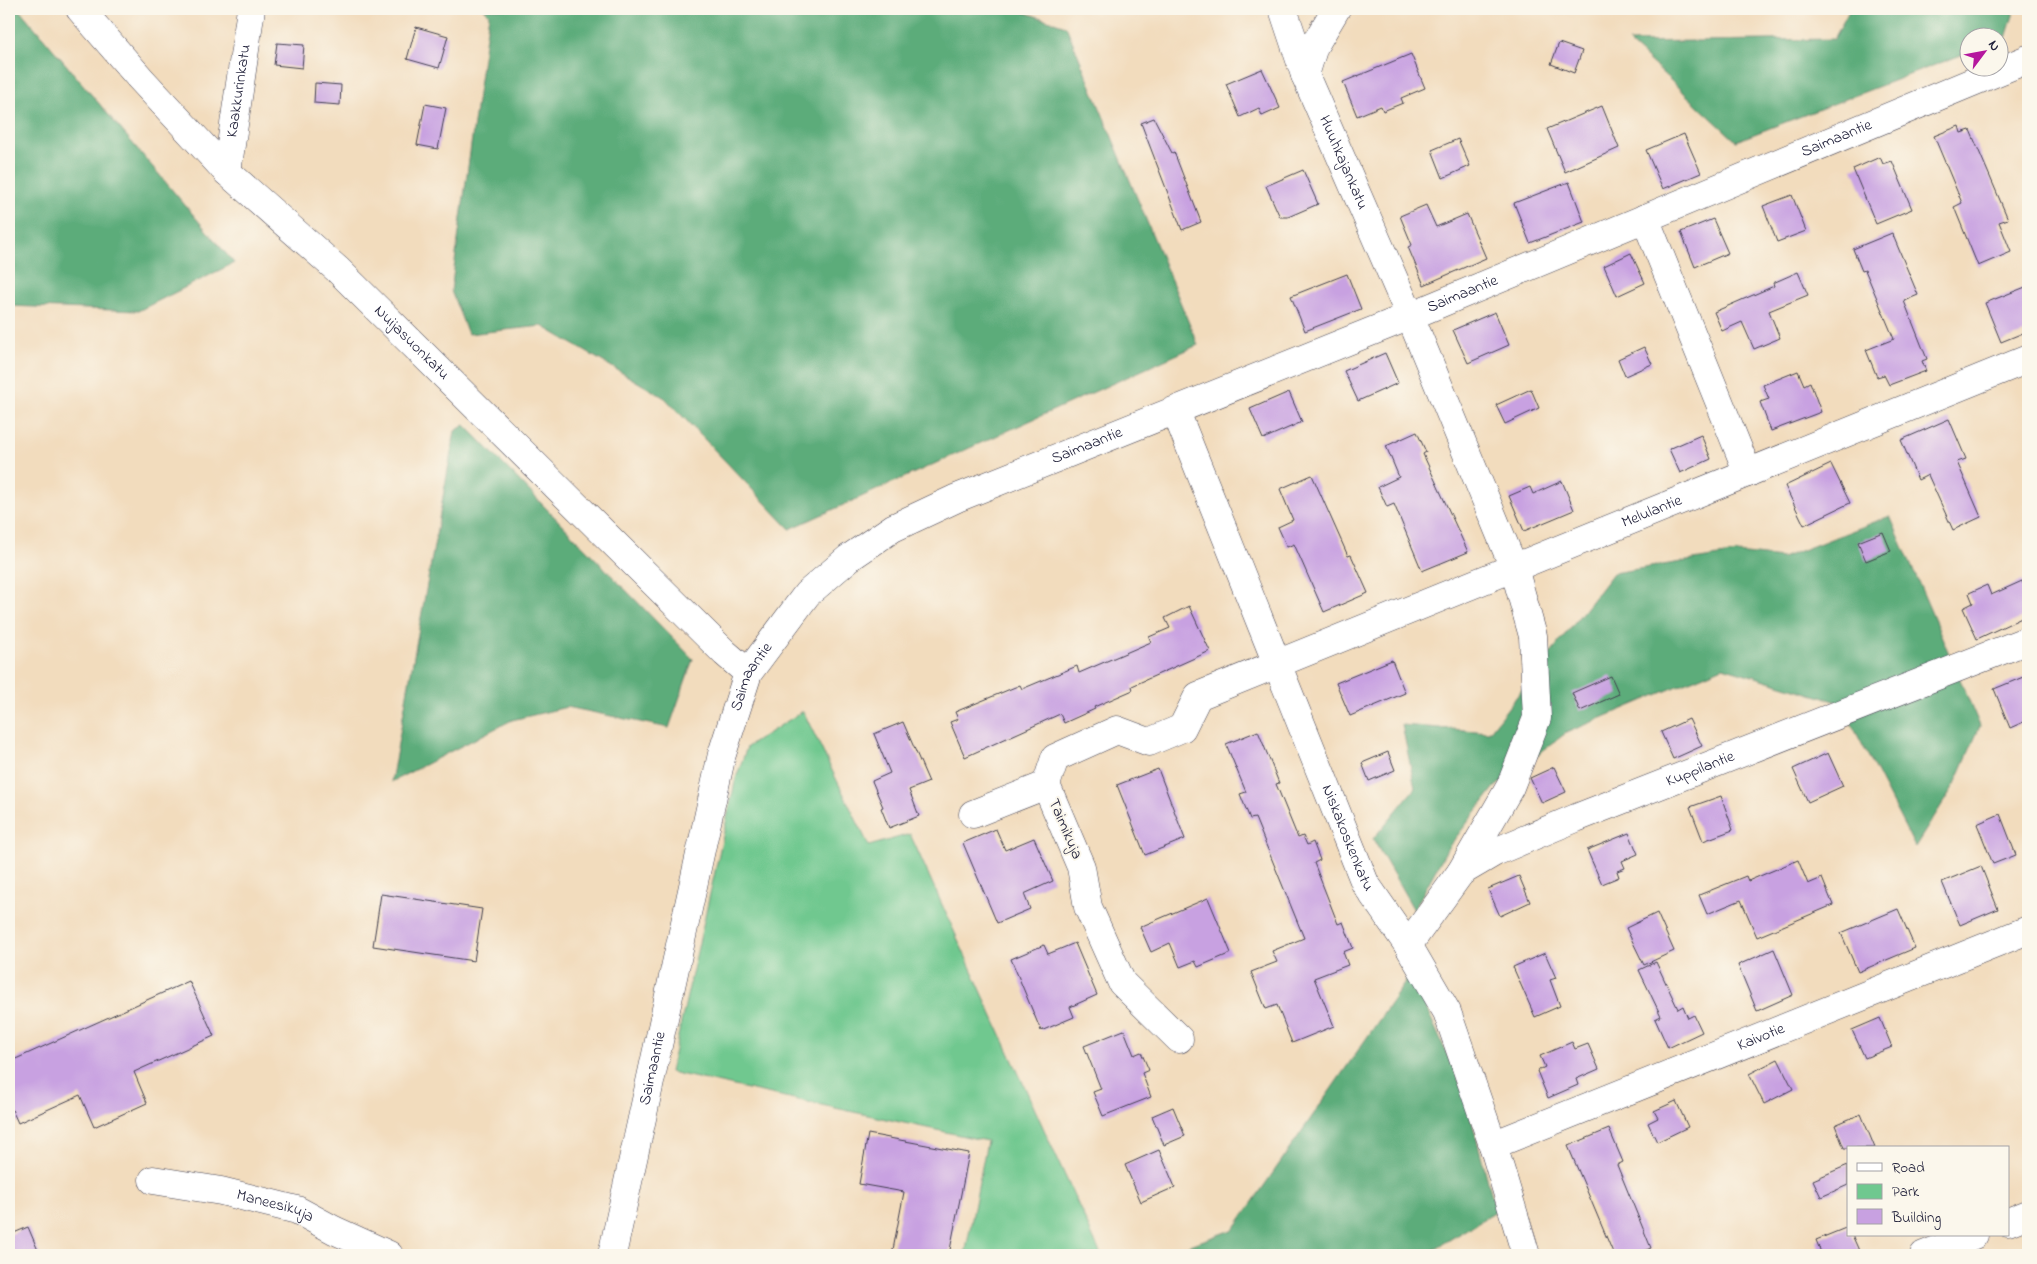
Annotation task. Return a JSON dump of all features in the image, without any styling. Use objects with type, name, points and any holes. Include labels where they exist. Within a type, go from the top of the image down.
[{"type":"street","name":"Nuijasuonkatu","points":[[80,9],[140,78],[227,172],[338,270],[718,646],[748,673]]},
{"type":"street","name":"Kaakkurinkatu","points":[[227,172],[251,9]]},
{"type":"street","name":"Huuhkajankatu","points":[[1283,9],[1305,75],[1410,316],[1514,568],[1533,636],[1537,718],[1510,787],[1461,872]]},
{"type":"street","points":[[1305,75],[1314,46],[1336,9]]},
{"type":"street","name":"Saimaantie","points":[[612,1255],[722,754],[748,673],[808,594],[849,558],[893,528],[957,498],[1176,412],[2028,59]]},
{"type":"street","points":[[1645,218],[1748,473]]},
{"type":"street","name":"Melulantie","points":[[1276,663],[2028,360]]},
{"type":"street","name":"Niskakoskenkatu","points":[[1176,412],[1364,884],[1408,945],[1447,1012],[1493,1145],[1526,1255]]},
{"type":"street","name":"Kuppilantie","points":[[1408,945],[1461,872],[1495,852],[1576,818],[2028,640]]},
{"type":"street","name":"Taimikuja","points":[[1179,1039],[1122,983],[1088,907],[1081,866],[1046,785],[1055,758],[1117,730],[1149,742],[1182,728],[1198,696],[1276,663]]},
{"type":"street","points":[[973,814],[1046,785]]},
{"type":"street","name":"Kaivotie","points":[[1493,1145],[2028,930]]},
{"type":"street","name":"Maneesikuja","points":[[153,1180],[221,1191],[297,1210],[334,1230],[389,1255]]},
{"type":"street","points":[[2010,1221],[2028,1214]]},
{"type":"street","points":[[1924,1255],[1972,1236]]},
{"type":"green space","points":[[9,9],[19,9],[234,263],[138,311],[9,306]]},
{"type":"green space","points":[[484,9],[1014,9],[1066,26],[1198,345],[790,529],[665,398],[542,326],[468,334],[451,291],[489,14]]},
{"type":"green space","points":[[1850,9],[2015,9],[2009,28],[1960,28],[1960,55],[1736,141],[1629,42],[1834,39]]},
{"type":"green space","points":[[465,425],[693,659],[669,728],[567,707],[512,720],[391,782],[455,431]]},
{"type":"green space","points":[[1890,516],[1980,726],[1955,784],[1915,847],[1841,703],[1723,667],[1566,733],[1495,787],[1447,849],[1414,910],[1373,839],[1415,788],[1402,725],[1489,732],[1613,573],[1737,553],[1782,558]]},
{"type":"green space","points":[[803,711],[869,846],[910,834],[1101,1255],[965,1255],[987,1141],[670,1072],[736,778],[747,747]]},
{"type":"green space","points":[[1411,974],[1464,1092],[1496,1211],[1425,1255],[1163,1255],[1234,1229]]},
{"type":"building","points":[[416,27],[448,36],[439,68],[407,59]]},
{"type":"building","points":[[277,43],[304,45],[302,68],[274,65]]},
{"type":"building","points":[[1559,43],[1582,51],[1574,73],[1551,64]]},
{"type":"building","points":[[1411,54],[1425,88],[1401,98],[1403,103],[1383,111],[1381,106],[1357,116],[1343,82]]},
{"type":"building","points":[[1262,69],[1280,108],[1262,116],[1259,108],[1240,117],[1226,84]]},
{"type":"building","points":[[315,83],[341,85],[340,105],[314,103]]},
{"type":"building","points":[[425,104],[446,108],[438,149],[417,145]]},
{"type":"building","points":[[1602,106],[1619,148],[1565,172],[1547,129]]},
{"type":"building","points":[[1154,118],[1172,153],[1174,152],[1201,222],[1182,230],[1141,123]]},
{"type":"building","points":[[1959,126],[1961,133],[1970,130],[2008,219],[1999,222],[2011,252],[1978,266],[1954,207],[1962,203],[1934,136]]},
{"type":"building","points":[[1684,134],[1701,173],[1663,189],[1646,150]]},
{"type":"building","points":[[1458,139],[1470,166],[1443,178],[1432,150]]},
{"type":"building","points":[[1880,157],[1883,164],[1892,161],[1912,209],[1876,224],[1853,169]]},
{"type":"building","points":[[1303,170],[1318,204],[1288,217],[1280,217],[1266,186]]},
{"type":"building","points":[[1569,182],[1584,222],[1530,243],[1514,203]]},
{"type":"building","points":[[1792,195],[1806,231],[1777,242],[1763,206]]},
{"type":"building","points":[[1426,205],[1436,227],[1467,214],[1486,258],[1424,285],[1408,247],[1412,245],[1400,216]]},
{"type":"building","points":[[1713,219],[1728,253],[1695,267],[1681,232]]},
{"type":"building","points":[[1892,233],[1918,295],[1904,301],[1927,359],[1922,361],[1926,371],[1889,385],[1884,375],[1877,377],[1866,350],[1894,339],[1865,270],[1862,271],[1853,249]]},
{"type":"building","points":[[1631,253],[1645,283],[1617,296],[1604,266]]},
{"type":"building","points":[[1798,272],[1808,295],[1769,311],[1780,338],[1754,349],[1742,322],[1722,331],[1714,312],[1774,286],[1773,283]]},
{"type":"building","points":[[1347,274],[1361,309],[1305,331],[1291,296]]},
{"type":"building","points":[[2028,286],[2028,331],[2001,342],[1985,303]]},
{"type":"building","points":[[1495,312],[1509,345],[1468,363],[1453,330]]},
{"type":"building","points":[[1644,347],[1652,364],[1625,376],[1618,359]]},
{"type":"building","points":[[1385,353],[1398,383],[1358,401],[1344,371]]},
{"type":"building","points":[[1798,371],[1804,385],[1810,382],[1821,412],[1771,431],[1760,402],[1769,399],[1763,385]]},
{"type":"building","points":[[1531,389],[1539,408],[1505,424],[1496,405]]},
{"type":"building","points":[[1289,392],[1302,422],[1263,439],[1250,409]]},
{"type":"building","points":[[1949,419],[1966,459],[1957,462],[1981,517],[1953,530],[1928,475],[1918,480],[1901,440]]},
{"type":"building","points":[[1417,432],[1426,452],[1423,454],[1468,552],[1422,571],[1394,504],[1387,507],[1378,487],[1399,477],[1386,446]]},
{"type":"building","points":[[1701,435],[1711,459],[1680,473],[1669,449]]},
{"type":"building","points":[[1831,464],[1850,503],[1804,525],[1785,486]]},
{"type":"building","points":[[1312,475],[1348,556],[1351,555],[1368,593],[1324,612],[1294,544],[1287,547],[1278,527],[1293,520],[1280,489]]},
{"type":"building","points":[[1562,481],[1574,510],[1524,531],[1509,496],[1530,487],[1533,494]]},
{"type":"building","points":[[1883,532],[1891,551],[1866,561],[1858,542]]},
{"type":"building","points":[[2022,581],[2028,595],[2028,615],[1977,639],[1963,608],[1973,603],[1969,593],[1987,585],[1991,595]]},
{"type":"building","points":[[1189,606],[1210,651],[1132,686],[1133,690],[1064,723],[1060,714],[965,757],[950,722],[958,719],[955,712],[1020,685],[1022,689],[1077,666],[1079,673],[1151,642],[1149,637],[1170,628],[1165,618]]},
{"type":"building","points":[[1392,660],[1405,693],[1350,716],[1336,683]]},
{"type":"building","points":[[2028,675],[2028,720],[2010,728],[1994,689]]},
{"type":"building","points":[[1611,676],[1619,694],[1580,711],[1572,693]]},
{"type":"building","points":[[1689,719],[1702,746],[1673,759],[1661,732]]},
{"type":"building","points":[[903,722],[929,782],[909,790],[919,816],[889,828],[881,808],[883,807],[872,781],[890,773],[874,734]]},
{"type":"building","points":[[1258,731],[1279,783],[1276,784],[1298,838],[1303,836],[1307,845],[1313,842],[1320,860],[1314,863],[1338,924],[1343,922],[1353,948],[1343,952],[1348,965],[1314,978],[1334,1026],[1292,1043],[1277,1005],[1266,1009],[1251,972],[1277,962],[1272,951],[1304,938],[1255,818],[1250,819],[1240,794],[1246,792],[1226,744]]},
{"type":"building","points":[[1388,752],[1395,770],[1369,781],[1362,763]]},
{"type":"building","points":[[1828,753],[1843,786],[1808,802],[1793,769]]},
{"type":"building","points":[[1554,767],[1566,792],[1542,803],[1530,778]]},
{"type":"building","points":[[1158,769],[1185,839],[1145,855],[1117,785]]},
{"type":"building","points":[[1721,796],[1733,830],[1703,841],[1690,807]]},
{"type":"building","points":[[2000,814],[2016,855],[1993,864],[1977,824]]},
{"type":"building","points":[[996,829],[1005,850],[1034,838],[1053,881],[1024,894],[1030,909],[997,923],[963,843]]},
{"type":"building","points":[[1629,833],[1638,854],[1622,861],[1625,868],[1617,871],[1619,877],[1602,884],[1587,850]]},
{"type":"building","points":[[1798,860],[1808,884],[1822,878],[1833,905],[1757,937],[1741,900],[1707,914],[1699,895],[1746,876],[1748,881]]},
{"type":"building","points":[[1981,866],[1998,909],[1960,925],[1942,882]]},
{"type":"building","points":[[1519,876],[1530,902],[1500,916],[1488,889]]},
{"type":"building","points":[[381,894],[482,909],[474,961],[373,946]]},
{"type":"building","points":[[1208,898],[1231,953],[1198,967],[1195,961],[1180,967],[1170,943],[1151,952],[1140,927]]},
{"type":"building","points":[[1898,909],[1915,948],[1858,972],[1841,933]]},
{"type":"building","points":[[1657,913],[1674,951],[1644,965],[1626,928]]},
{"type":"building","points":[[1075,943],[1097,995],[1070,1007],[1074,1017],[1041,1031],[1011,959],[1044,945],[1048,954]]},
{"type":"building","points":[[1774,949],[1793,995],[1757,1011],[1738,965]]},
{"type":"building","points":[[1545,953],[1556,978],[1550,980],[1560,1006],[1535,1017],[1513,967]]},
{"type":"building","points":[[1656,962],[1678,1009],[1683,1006],[1688,1018],[1694,1015],[1702,1032],[1668,1048],[1655,1019],[1661,1016],[1639,970]]},
{"type":"building","points":[[189,981],[214,1036],[134,1072],[147,1103],[94,1127],[80,1095],[18,1123],[9,1103],[9,1062]]},
{"type":"building","points":[[1880,1018],[1892,1047],[1865,1058],[1852,1030]]},
{"type":"building","points":[[1124,1030],[1134,1055],[1141,1052],[1149,1070],[1142,1073],[1151,1097],[1103,1116],[1093,1092],[1101,1089],[1084,1046]]},
{"type":"building","points":[[1572,1042],[1575,1049],[1588,1044],[1599,1069],[1576,1079],[1578,1085],[1548,1098],[1537,1071],[1545,1067],[1540,1056]]},
{"type":"building","points":[[1778,1059],[1793,1089],[1764,1104],[1749,1074]]},
{"type":"building","points":[[1676,1101],[1688,1127],[1657,1142],[1648,1123],[1658,1118],[1654,1111]]},
{"type":"building","points":[[1173,1107],[1185,1136],[1164,1145],[1152,1116]]},
{"type":"building","points":[[1861,1114],[1874,1146],[1847,1146],[1847,1148],[1844,1148],[1835,1125]]},
{"type":"building","points":[[1609,1129],[1623,1162],[1617,1165],[1651,1248],[1634,1255],[1614,1255],[1568,1146]]},
{"type":"building","points":[[868,1134],[969,1153],[949,1255],[892,1255],[904,1192],[859,1184]]},
{"type":"building","points":[[1159,1150],[1175,1187],[1141,1202],[1125,1165]]},
{"type":"building","points":[[1847,1165],[1847,1185],[1821,1197],[1813,1180]]},
{"type":"building","points":[[28,1227],[40,1255],[9,1255],[9,1235]]},
{"type":"building","points":[[1847,1227],[1847,1236],[1852,1236],[1861,1255],[1822,1255],[1816,1240]]}]
